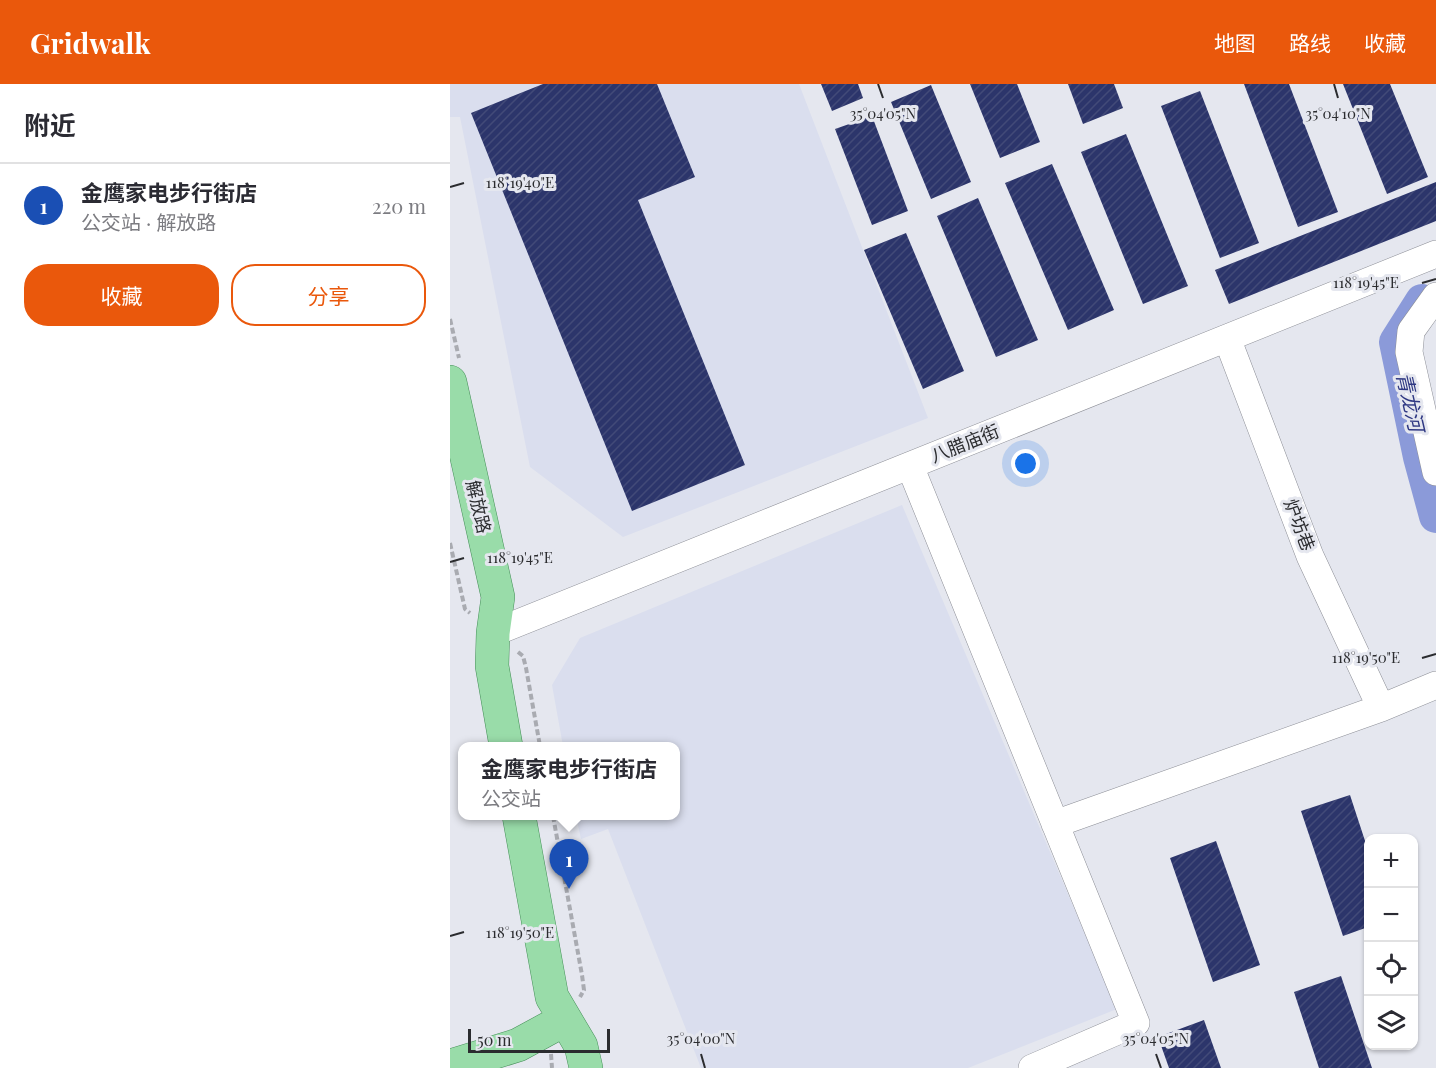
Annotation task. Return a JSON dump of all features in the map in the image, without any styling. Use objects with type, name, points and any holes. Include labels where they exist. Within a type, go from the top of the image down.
[{"type":"main road","name":"解放路","points":[[450,382],[498,597],[493,633],[492,666],[505,742]]},
{"type":"main road","name":"解放路","points":[[450,461],[481,603],[493,633],[512,660],[526,742]]},
{"type":"main road","points":[[520,820],[552,997],[581,1046],[586,1068]]},
{"type":"main road","points":[[540,820],[570,993],[564,1020],[562,1045],[567,1068]]},
{"type":"main road","points":[[450,1045],[510,1026],[564,1020]]},
{"type":"main road","points":[[450,1066],[518,1045],[564,1020]]},
{"type":"street","name":"八腊庙街","points":[[493,633],[1436,254]]},
{"type":"street","points":[[1436,296],[1411,331],[1409,352],[1436,472]]},
{"type":"street","name":"炉坊巷","points":[[1227,338],[1310,556],[1381,708]]},
{"type":"street","points":[[910,466],[1136,1023],[1032,1068]]},
{"type":"street","points":[[1055,824],[1381,708],[1436,685]]},
{"type":"path","points":[[450,543],[465,609],[523,656],[539,742]]},
{"type":"path","points":[[554,820],[584,990],[564,1020]]},
{"type":"shaded area","points":[[450,84],[799,84],[928,418],[623,537],[530,467],[460,117],[450,117]]},
{"type":"shaded area","points":[[902,505],[1117,1009],[968,1068],[701,1068],[608,829],[581,839],[577,820],[680,820],[680,742],[562,742],[552,685],[580,638]]},
{"type":"building","points":[[543,84],[657,84],[695,177],[638,200],[745,465],[632,511],[471,113]]},
{"type":"building","points":[[821,84],[858,84],[863,98],[832,111]]},
{"type":"building","points":[[970,84],[1017,84],[1040,142],[1000,158]]},
{"type":"building","points":[[1068,84],[1114,84],[1123,108],[1083,124]]},
{"type":"building","points":[[1244,84],[1289,84],[1338,212],[1298,227]]},
{"type":"building","points":[[1343,84],[1390,84],[1428,177],[1387,194]]},
{"type":"building","points":[[931,85],[971,182],[931,199],[891,102]]},
{"type":"building","points":[[1200,91],[1259,243],[1220,258],[1161,106]]},
{"type":"building","points":[[872,116],[908,211],[872,225],[835,129]]},
{"type":"building","points":[[1126,134],[1188,286],[1143,304],[1081,152]]},
{"type":"building","points":[[1052,164],[1114,310],[1068,330],[1005,183]]},
{"type":"building","points":[[1436,182],[1436,221],[1229,304],[1215,270]]},
{"type":"building","points":[[978,198],[1038,340],[996,357],[937,216]]},
{"type":"building","points":[[906,233],[964,371],[923,389],[864,250]]},
{"type":"building","points":[[1350,795],[1364,838],[1364,928],[1343,936],[1301,811]]},
{"type":"building","points":[[1216,841],[1260,965],[1213,982],[1170,858]]},
{"type":"building","points":[[1341,976],[1364,1050],[1372,1068],[1319,1068],[1294,992]]},
{"type":"building","points":[[1204,1020],[1221,1068],[1169,1068],[1158,1037]]},
{"type":"waterway","name":"青龙河","points":[[1422,301],[1396,342],[1420,457],[1436,516]]},
{"type":"place","name":"金鹰家电步行街店","points":[[569,889]]}]
